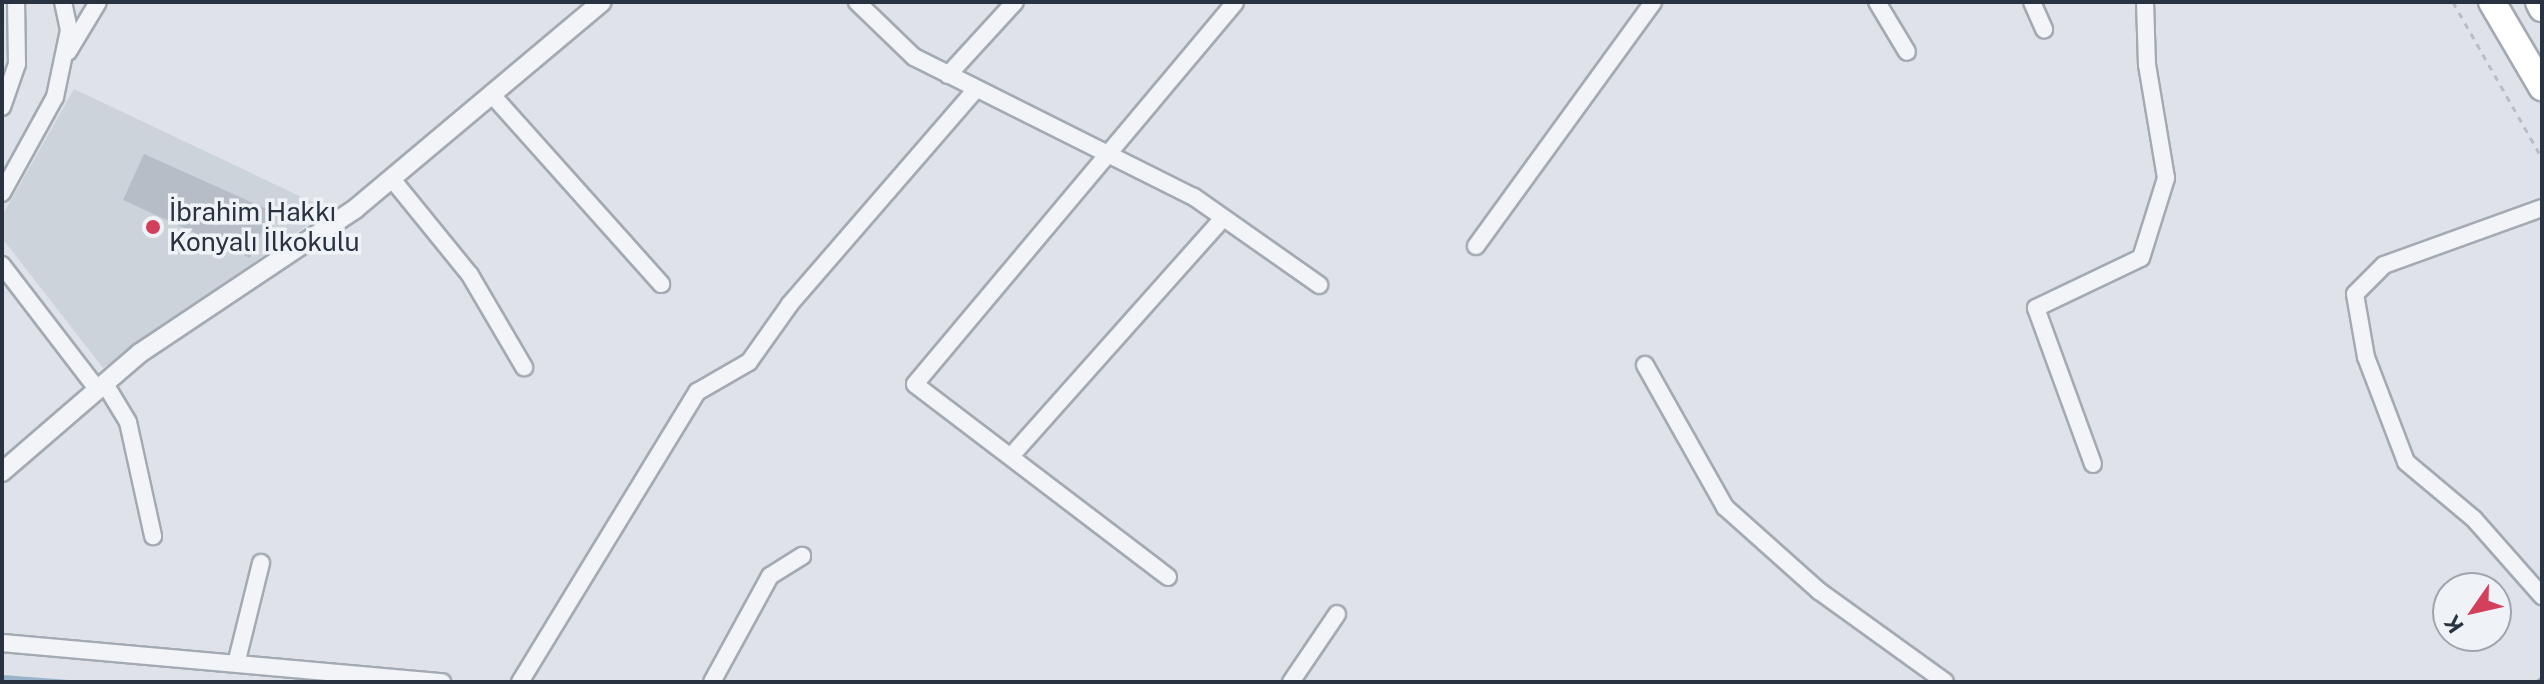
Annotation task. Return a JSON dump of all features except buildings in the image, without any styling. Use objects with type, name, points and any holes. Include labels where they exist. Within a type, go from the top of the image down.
[{"type":"highway","points":[[2492,2],[2542,87]]},
{"type":"highway","points":[[2539,2],[2542,8]]},
{"type":"street","points":[[4,100],[17,64],[16,2]]},
{"type":"street","points":[[2,193],[55,97],[69,30],[63,2]]},
{"type":"street","points":[[62,62],[98,2]]},
{"type":"street","points":[[2,472],[101,387],[392,179],[494,97],[602,2]]},
{"type":"street","points":[[857,2],[914,57],[1223,218],[1319,285]]},
{"type":"street","points":[[948,75],[1015,2]]},
{"type":"street","points":[[1168,577],[915,384],[1235,2]]},
{"type":"street","points":[[1476,246],[1653,2]]},
{"type":"street","points":[[1877,2],[1907,52]]},
{"type":"street","points":[[2032,2],[2044,29]]},
{"type":"street","points":[[2093,464],[2036,308],[2141,258],[2166,178],[2147,65],[2145,2]]},
{"type":"street","points":[[520,682],[697,392],[749,362],[790,304],[976,89]]},
{"type":"street","points":[[494,97],[661,284]]},
{"type":"street","points":[[392,179],[470,275],[524,367]]},
{"type":"street","points":[[2542,208],[2384,265],[2355,294],[2366,357],[2398,449],[2542,596]]},
{"type":"street","points":[[1012,455],[1223,218]]},
{"type":"street","points":[[2,265],[128,422],[153,536]]},
{"type":"street","points":[[1645,365],[1725,507],[1819,591],[1945,682]]},
{"type":"street","points":[[712,682],[770,576],[802,556]]},
{"type":"street","points":[[237,660],[261,563]]},
{"type":"street","points":[[1291,682],[1337,614]]},
{"type":"street","points":[[2,643],[237,660],[442,682]]},
{"type":"path","points":[[2453,2],[2542,158]]},
{"type":"shaded area","name":"İbrahim Hakkı Konyalı İlkokulu","points":[[74,89],[329,210],[103,368],[2,238],[2,216]]},
{"type":"waterway","points":[[2,677],[68,682]]},
{"type":"waterway","points":[[2537,682],[2542,678]]},
{"type":"place","name":"İbrahim Hakkı Konyalı İlkokulu","points":[[153,227]]}]
